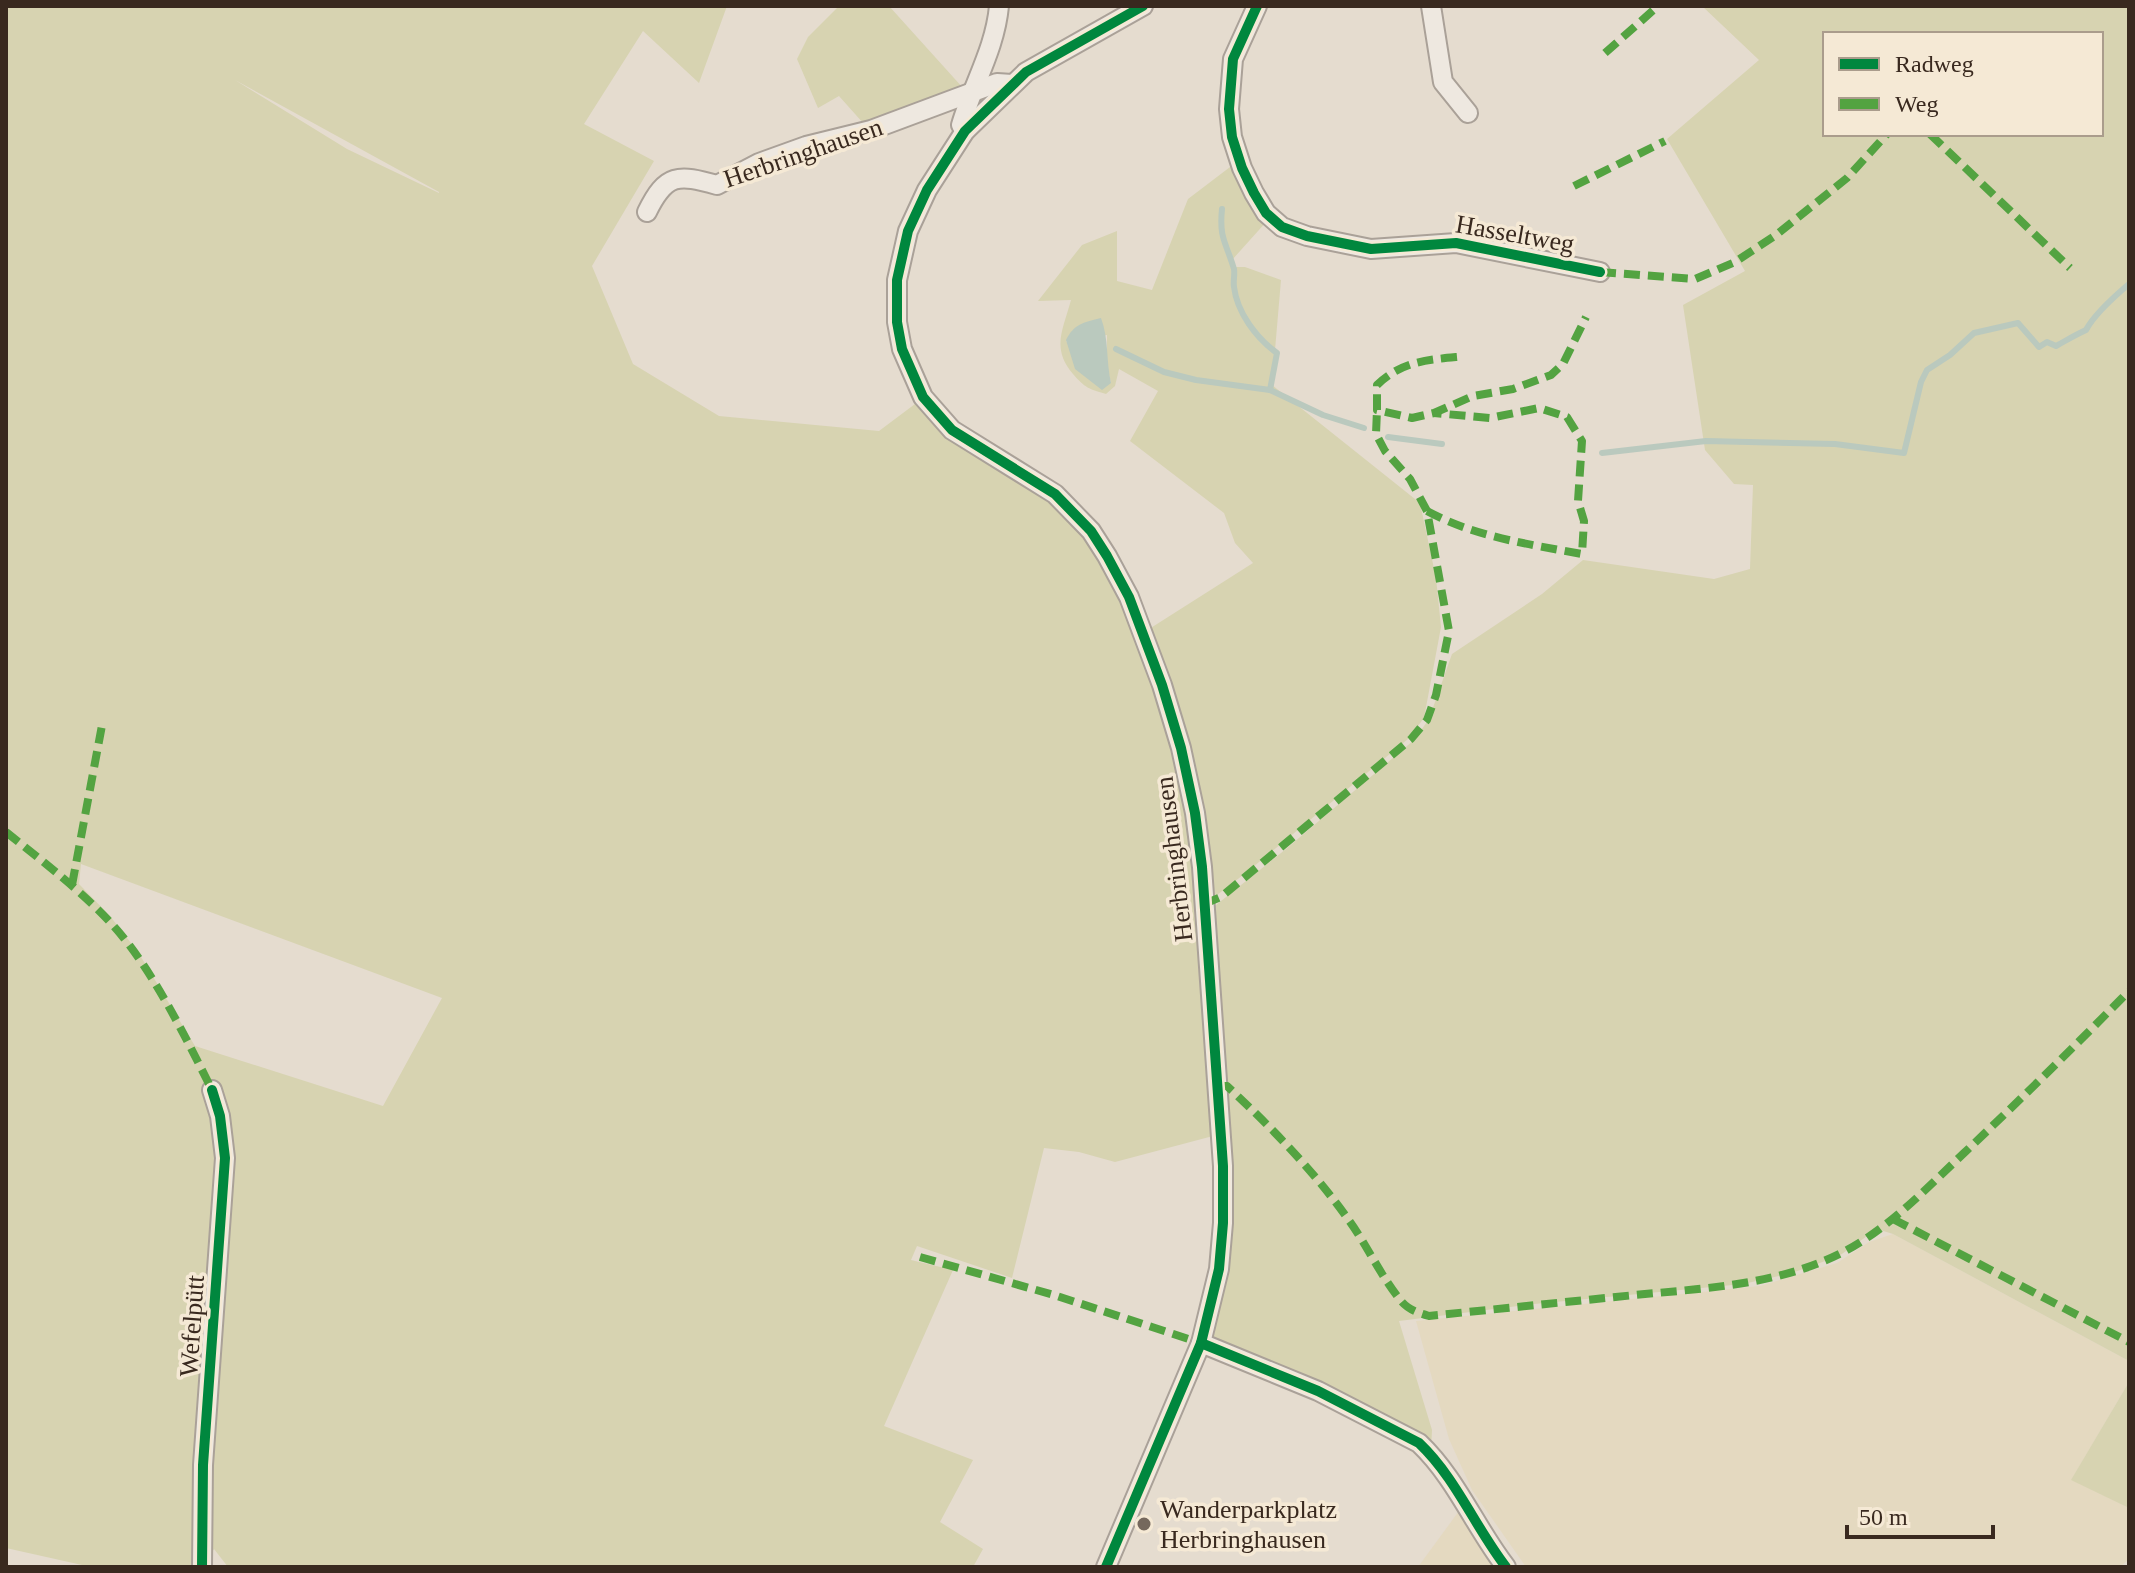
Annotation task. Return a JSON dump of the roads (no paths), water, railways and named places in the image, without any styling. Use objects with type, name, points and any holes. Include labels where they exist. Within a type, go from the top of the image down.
[{"type":"street","name":"Herbringhausen","points":[[965,131],[961,125],[971,92],[989,57],[999,6]]},
{"type":"street","name":"Herbringhausen","points":[[1106,1567],[1201,1343],[1219,1269],[1224,1183],[1198,832],[1171,711],[1129,597],[1091,531],[1055,494],[952,430],[923,397],[902,349],[897,322],[897,280],[908,231],[927,190],[965,131],[1012,84],[1046,59],[1143,6]]},
{"type":"street","name":"Hasseltweg","points":[[1257,6],[1233,59],[1229,109],[1232,137],[1254,193],[1266,213],[1282,227],[1307,236],[1371,249],[1456,243],[1600,272]]},
{"type":"street","points":[[1431,6],[1443,82],[1468,113]]},
{"type":"street","name":"Herbringhausen","points":[[647,212],[657,192],[666,183],[695,179],[717,185],[759,163],[806,146],[871,130],[997,83],[1012,84]]},
{"type":"street","name":"Wefelpütt","points":[[202,1567],[203,1465],[225,1158],[220,1116],[212,1090]]},
{"type":"street","points":[[1201,1343],[1318,1391],[1419,1443],[1451,1481],[1506,1567]]},
{"type":"waterway","points":[[1222,209],[1222,234],[1234,269],[1234,287],[1239,306],[1255,332],[1277,353],[1270,390]]},
{"type":"waterway","points":[[1602,453],[1706,441],[1835,444],[1904,453],[1921,382],[1927,370],[1950,355],[1974,333],[2018,323],[2039,347],[2047,342],[2056,346],[2086,330],[2129,284]]},
{"type":"waterway","points":[[1116,349],[1164,372],[1196,380],[1270,390],[1323,415],[1364,428]]},
{"type":"waterway","points":[[1388,437],[1442,444]]},
{"type":"place","name":"Wanderparkplatz Herbringhausen","points":[[1144,1524]]}]
